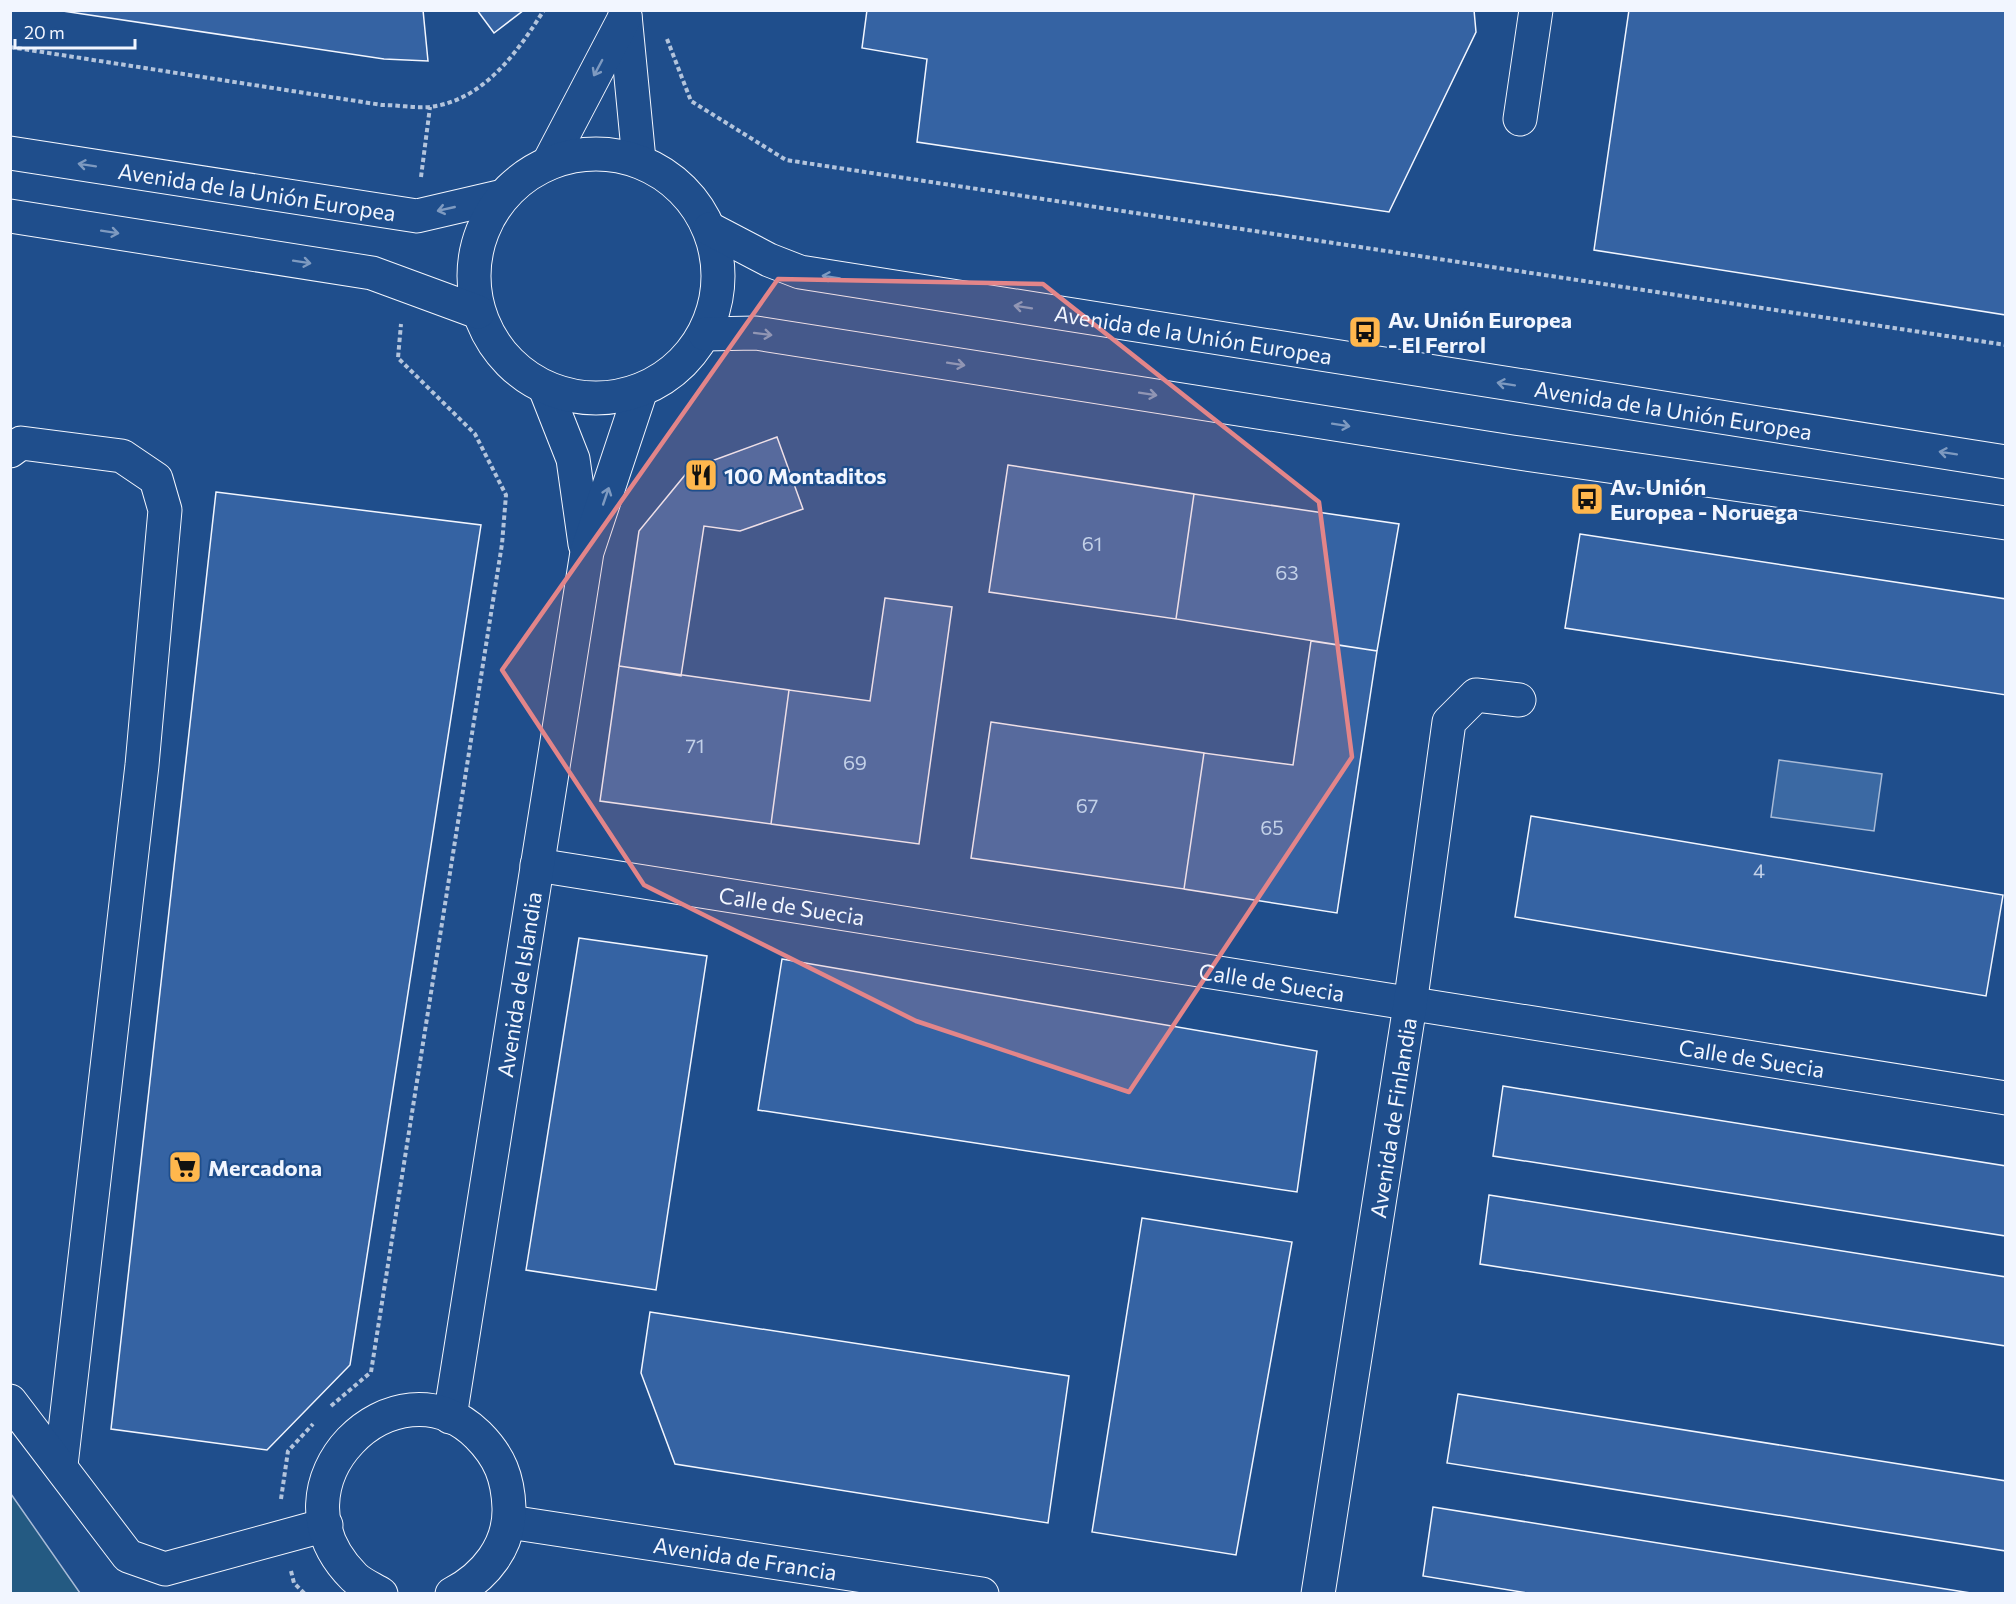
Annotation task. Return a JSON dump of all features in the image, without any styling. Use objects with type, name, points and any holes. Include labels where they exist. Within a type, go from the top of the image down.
[{"type":"street","points":[[1520,119],[1536,10]]},
{"type":"street","points":[[625,14],[639,160]]},
{"type":"street","points":[[549,162],[625,14]]},
{"type":"street","points":[[594,152],[639,160],[662,171],[681,187],[698,206],[710,229],[719,282],[705,334],[678,368],[641,390],[609,398],[576,398],[545,388],[523,375],[504,357],[489,336],[478,312],[473,272],[481,231],[503,196],[524,176],[549,162],[594,152]]},
{"type":"street","name":"Avenida de la Unión Europea","points":[[10,153],[417,216],[503,196]]},
{"type":"street","points":[[10,216],[372,273],[478,312]]},
{"type":"street","name":"Avenida de la Unión Europea","points":[[710,229],[769,260],[800,272],[2006,462]]},
{"type":"street","points":[[705,334],[756,333],[1512,452],[2006,523]]},
{"type":"street","name":"Avenida de Islandia","points":[[545,388],[573,459],[586,552]]},
{"type":"street","name":"Avenida de Islandia","points":[[450,1417],[586,552],[641,390]]},
{"type":"street","points":[[10,451],[21,443],[122,456],[156,479],[165,510],[142,765],[61,1465]]},
{"type":"street","name":"Avenida de Finlandia","points":[[1318,1593],[1410,1005],[1449,722],[1476,695],[1519,700]]},
{"type":"street","name":"Calle de Suecia","points":[[537,865],[2006,1098]]},
{"type":"street","points":[[10,1401],[61,1465],[128,1556],[165,1569],[326,1525]]},
{"type":"street","points":[[381,1593],[354,1578],[328,1540],[322,1498],[335,1458],[362,1428],[399,1412],[425,1411],[450,1417],[470,1428],[494,1451],[508,1483],[510,1522],[499,1552],[480,1576],[452,1593]]},
{"type":"street","name":"Avenida de Francia","points":[[510,1522],[982,1593]]},
{"type":"path","points":[[10,47],[382,105],[429,106],[464,97],[494,76],[526,40],[544,10]]},
{"type":"path","points":[[625,14],[660,22],[691,101],[786,160],[2006,345]]},
{"type":"path","points":[[417,216],[429,106]]},
{"type":"path","points":[[327,1409],[370,1372],[502,544],[506,495],[475,434],[398,358],[405,284]]},
{"type":"path","points":[[305,1593],[294,1583],[278,1519],[288,1452],[319,1418]]},
{"type":"highlighted area","points":[[778,279],[1043,284],[1319,502],[1352,757],[1129,1092],[916,1021],[644,885],[502,670]]},
{"type":"shaded area","points":[[1779,760],[1882,774],[1874,831],[1771,817]]},
{"type":"shaded area","points":[[11,1494],[80,1593],[11,1593]]},
{"type":"building","points":[[56,10],[423,10],[428,61],[384,59]]},
{"type":"building","points":[[477,10],[524,10],[494,33]]},
{"type":"building","points":[[867,10],[1474,10],[1476,32],[1389,212],[917,142],[927,59],[862,48]]},
{"type":"building","points":[[1629,10],[2006,10],[2006,315],[1594,250]]},
{"type":"building","points":[[777,437],[803,509],[740,531],[704,526],[681,676],[619,666],[639,531],[690,469]]},
{"type":"building","points":[[1008,465],[1194,494],[1176,619],[989,592]]},
{"type":"building","points":[[216,492],[481,525],[350,1365],[267,1450],[111,1429]]},
{"type":"building","points":[[1194,494],[1399,524],[1377,651],[1176,619]]},
{"type":"building","points":[[1580,534],[2006,599],[2006,695],[1565,628]]},
{"type":"building","points":[[885,598],[952,607],[919,844],[771,824],[789,690],[870,701]]},
{"type":"building","points":[[1311,641],[1377,651],[1337,913],[1184,889],[1204,753],[1293,765]]},
{"type":"building","points":[[619,666],[789,690],[771,824],[600,801]]},
{"type":"building","points":[[991,722],[1204,753],[1184,889],[971,858]]},
{"type":"building","points":[[1531,816],[2003,895],[1986,996],[1515,917]]},
{"type":"building","points":[[579,938],[707,956],[656,1290],[526,1270]]},
{"type":"building","points":[[782,959],[1317,1051],[1297,1192],[758,1110]]},
{"type":"building","points":[[1503,1086],[2006,1166],[2006,1236],[1493,1156]]},
{"type":"building","points":[[1489,1195],[2006,1277],[2006,1346],[1480,1264]]},
{"type":"building","points":[[1142,1218],[1292,1242],[1236,1555],[1092,1532]]},
{"type":"building","points":[[650,1312],[1069,1376],[1048,1523],[675,1464],[641,1373]]},
{"type":"building","points":[[1458,1394],[2006,1481],[2006,1551],[1447,1463]]},
{"type":"building","points":[[1433,1507],[1977,1594],[1533,1594],[1423,1576]]},
{"type":"place","name":"Av. Unión Europea - El Ferrol","points":[[1365,332]]},
{"type":"place","name":"100 Montaditos","points":[[701,475]]},
{"type":"place","name":"Av. Unión Europea - Noruega","points":[[1587,499]]},
{"type":"place","name":"Mercadona","points":[[185,1167]]}]
